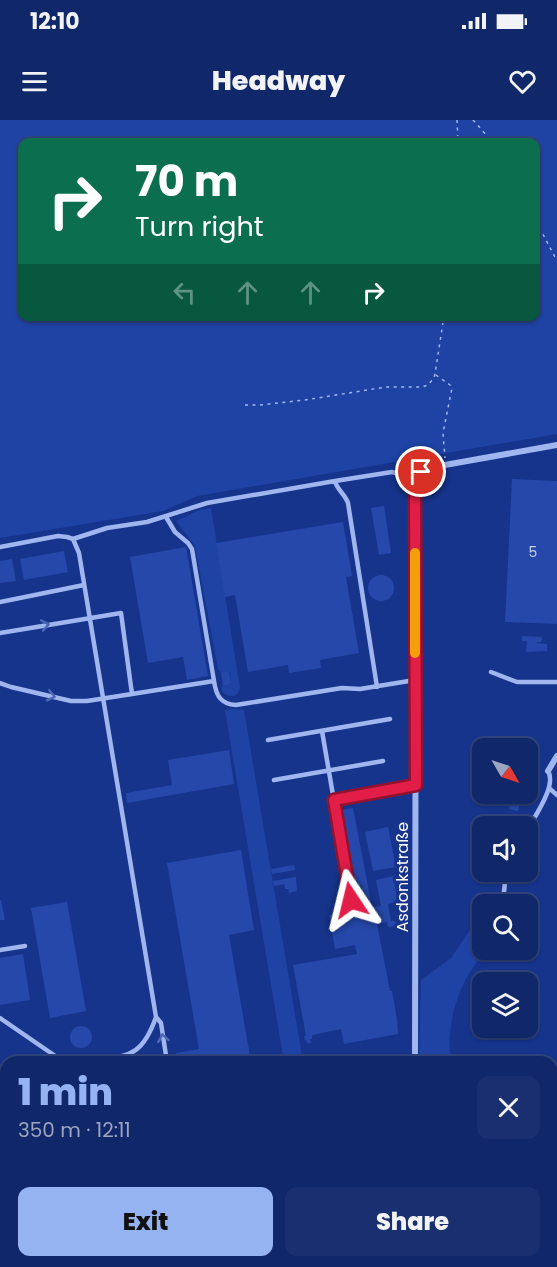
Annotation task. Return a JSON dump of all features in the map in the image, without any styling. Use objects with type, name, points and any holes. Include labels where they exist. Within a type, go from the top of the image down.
[{"type":"street","points":[[417,479],[424,469],[557,445]]},
{"type":"street","name":"Asdonkstraße","points":[[415,1056],[415,486],[417,479]]},
{"type":"street","points":[[548,771],[557,756]]},
{"type":"lane","points":[[0,546],[58,536],[73,539],[107,528],[166,517],[195,506],[335,481],[392,472],[417,479]]},
{"type":"lane","points":[[335,481],[338,490],[348,503],[377,687]]},
{"type":"lane","points":[[166,517],[175,532],[192,549],[215,689],[219,699],[230,705],[236,705],[342,688],[355,690],[416,680]]},
{"type":"lane","points":[[73,539],[79,553],[156,1017],[142,1045],[125,1056]]},
{"type":"lane","points":[[0,602],[84,585]]},
{"type":"lane","points":[[0,633],[121,613],[132,694]]},
{"type":"lane","points":[[491,672],[517,682],[557,682]]},
{"type":"lane","points":[[0,683],[71,700],[87,701],[214,681]]},
{"type":"lane","points":[[268,740],[390,718]]},
{"type":"lane","points":[[322,731],[351,900]]},
{"type":"lane","points":[[274,780],[383,761]]},
{"type":"lane","points":[[535,816],[549,788],[551,779],[548,771]]},
{"type":"lane","points":[[334,800],[416,785]]},
{"type":"lane","points":[[549,788],[557,795]]},
{"type":"lane","points":[[504,892],[505,882]]},
{"type":"lane","points":[[0,950],[25,946]]},
{"type":"lane","points":[[156,1017],[161,1023],[166,1056]]},
{"type":"lane","points":[[0,1018],[55,1056]]},
{"type":"path","points":[[456,120],[458,138]]},
{"type":"path","points":[[473,120],[489,138]]},
{"type":"path","points":[[540,229],[557,261]]},
{"type":"path","points":[[245,405],[295,401],[386,387],[428,385],[435,374],[443,321]]},
{"type":"path","points":[[435,374],[452,388],[443,433],[447,465]]},
{"type":"shaded area","points":[[0,120],[557,120],[557,434],[197,496],[163,511],[0,538]]},
{"type":"shaded area","points":[[211,508],[240,688],[234,696],[225,694],[221,689],[231,684],[230,672],[221,673],[218,669],[195,546],[176,521],[199,510]]},
{"type":"shaded area","points":[[225,710],[244,710],[302,1056],[283,1056]]},
{"type":"shaded area","points":[[472,927],[472,960],[478,960],[457,1000],[451,1023],[450,1056],[419,1056],[421,980],[451,958]]},
{"type":"building","points":[[512,479],[557,481],[557,624],[505,622]]},
{"type":"building","points":[[384,506],[391,553],[379,555],[371,508]]},
{"type":"building","points":[[343,522],[352,576],[346,577],[359,653],[320,660],[321,668],[289,673],[288,665],[248,672],[235,595],[225,597],[216,543]]},
{"type":"building","points":[[186,547],[208,676],[187,680],[183,657],[148,663],[130,557]]},
{"type":"building","points":[[64,551],[68,572],[24,580],[20,559]]},
{"type":"building","points":[[12,559],[16,581],[0,583],[0,561]]},
{"type":"building","points":[[381,575],[390,579],[394,588],[390,597],[381,601],[372,597],[368,588],[372,579]]},
{"type":"building","points":[[522,636],[542,637],[541,642],[537,643],[547,644],[547,651],[526,652],[527,641],[522,641]]},
{"type":"building","points":[[229,671],[231,684],[223,686],[221,673]]},
{"type":"building","points":[[229,750],[234,784],[127,803],[126,793],[172,785],[168,760]]},
{"type":"building","points":[[510,804],[520,804],[518,811],[509,809]]},
{"type":"building","points":[[353,808],[372,907],[381,906],[376,880],[393,876],[398,902],[388,904],[391,921],[395,921],[397,926],[388,927],[387,922],[377,924],[390,991],[392,991],[398,1034],[344,1044],[341,1029],[312,1035],[311,1043],[307,1043],[293,965],[357,954],[355,945],[335,949],[329,915],[359,909],[341,810]]},
{"type":"building","points":[[388,827],[396,867],[373,871],[365,832]]},
{"type":"building","points":[[241,850],[254,930],[229,935],[250,1056],[176,1056],[176,1053],[199,1049],[167,863]]},
{"type":"building","points":[[294,865],[295,870],[272,874],[271,869]]},
{"type":"building","points":[[296,877],[297,891],[289,893],[284,884],[274,886],[273,881]]},
{"type":"building","points":[[1,900],[5,920],[0,920]]},
{"type":"building","points":[[67,902],[86,1011],[50,1018],[31,908]]},
{"type":"building","points":[[23,954],[30,1000],[0,1005],[0,958]]},
{"type":"building","points":[[81,1026],[89,1029],[92,1037],[89,1045],[81,1048],[73,1045],[70,1037],[73,1029]]},
{"type":"slow traffic","points":[[415,553],[415,653]]},
{"type":"route","points":[[351,900],[334,800],[416,785],[415,486],[421,472]]}]
